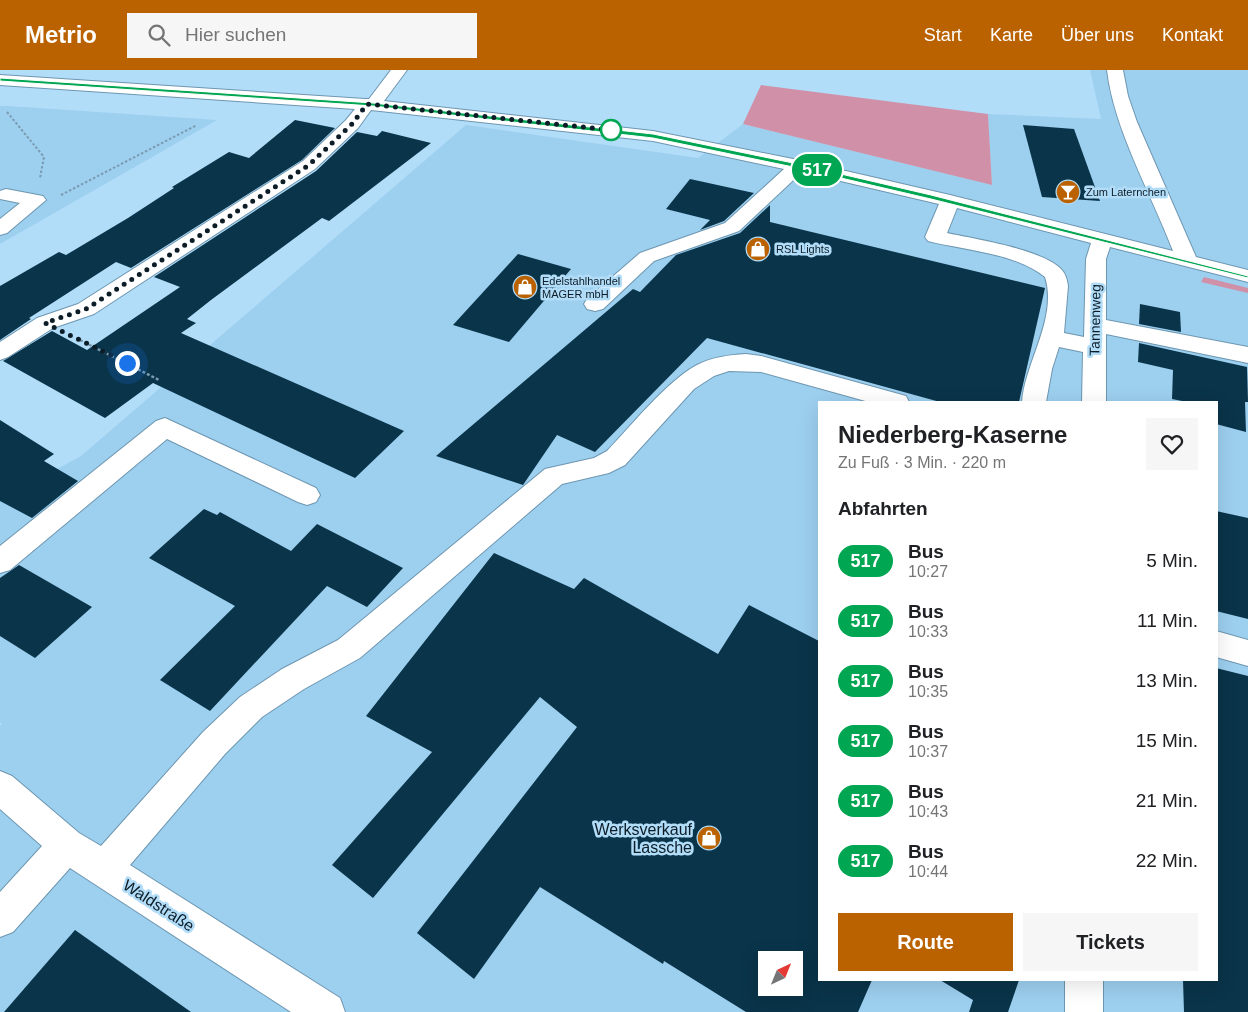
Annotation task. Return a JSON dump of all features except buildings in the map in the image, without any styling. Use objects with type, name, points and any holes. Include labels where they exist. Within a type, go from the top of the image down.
[{"type":"street","points":[[0,352],[45,323],[86,309],[309,165],[352,124],[399,70]]},
{"type":"street","points":[[1120,75],[1190,237],[1192,246],[1187,261]]},
{"type":"street","points":[[0,80],[370,104],[653,136],[798,166],[1248,276]]},
{"type":"street","points":[[595,304],[647,257],[732,227],[798,166]]},
{"type":"street","points":[[6,194],[36,200]]},
{"type":"street","points":[[0,229],[36,200]]},
{"type":"street","points":[[950,202],[935,236],[1030,260],[1048,268],[1055,275],[1057,283],[1055,321],[1052,338],[1045,352],[1036,384],[1034,401]]},
{"type":"street","name":"Tannenweg","points":[[1094,401],[1096,259],[1102,239]]},
{"type":"street","points":[[1052,338],[1095,336],[1248,355]]},
{"type":"street","points":[[104,869],[214,743],[250,707],[293,679],[349,649],[554,476],[600,466],[616,458],[686,383],[706,370],[727,363],[746,362],[761,364],[893,401]]},
{"type":"street","points":[[0,562],[165,427],[307,495]]},
{"type":"street","points":[[1218,645],[1248,653]]},
{"type":"street","name":"Waldstraße","points":[[0,787],[67,844],[326,1012]]},
{"type":"street","points":[[0,919],[67,844]]},
{"type":"street","points":[[1084,981],[1084,1012]]},
{"type":"path","points":[[7,112],[44,157],[36,200],[56,197],[197,125]]},
{"type":"path","points":[[45,323],[159,380]]},
{"type":"shaded area","points":[[1090,70],[1248,70],[1248,1012],[0,1012],[0,726],[2,724],[0,723],[0,500],[81,456],[466,125],[698,158],[743,124],[992,185],[988,114],[1101,119]]},
{"type":"shaded area","points":[[761,85],[988,114],[992,185],[743,124]]},
{"type":"shaded area","points":[[0,106],[8,106],[217,120],[0,244]]},
{"type":"shaded area","points":[[1204,277],[1248,288],[1248,293],[1201,282]]},
{"type":"bus line","name":"517","points":[[0,80],[373,105],[653,136],[798,166],[931,197],[1248,276]]},
{"type":"place","name":"Zum Laternchen","points":[[1068,192]]},
{"type":"place","name":"RSL Lights","points":[[758,249]]},
{"type":"place","name":"Edelstahlhandel MAGER mbH","points":[[525,287]]},
{"type":"place","name":"Werksverkauf Lassche","points":[[709,838]]},
{"type":"route","points":[[127,363],[45,323],[86,309],[309,165],[352,124],[367,104],[611,130]]}]
